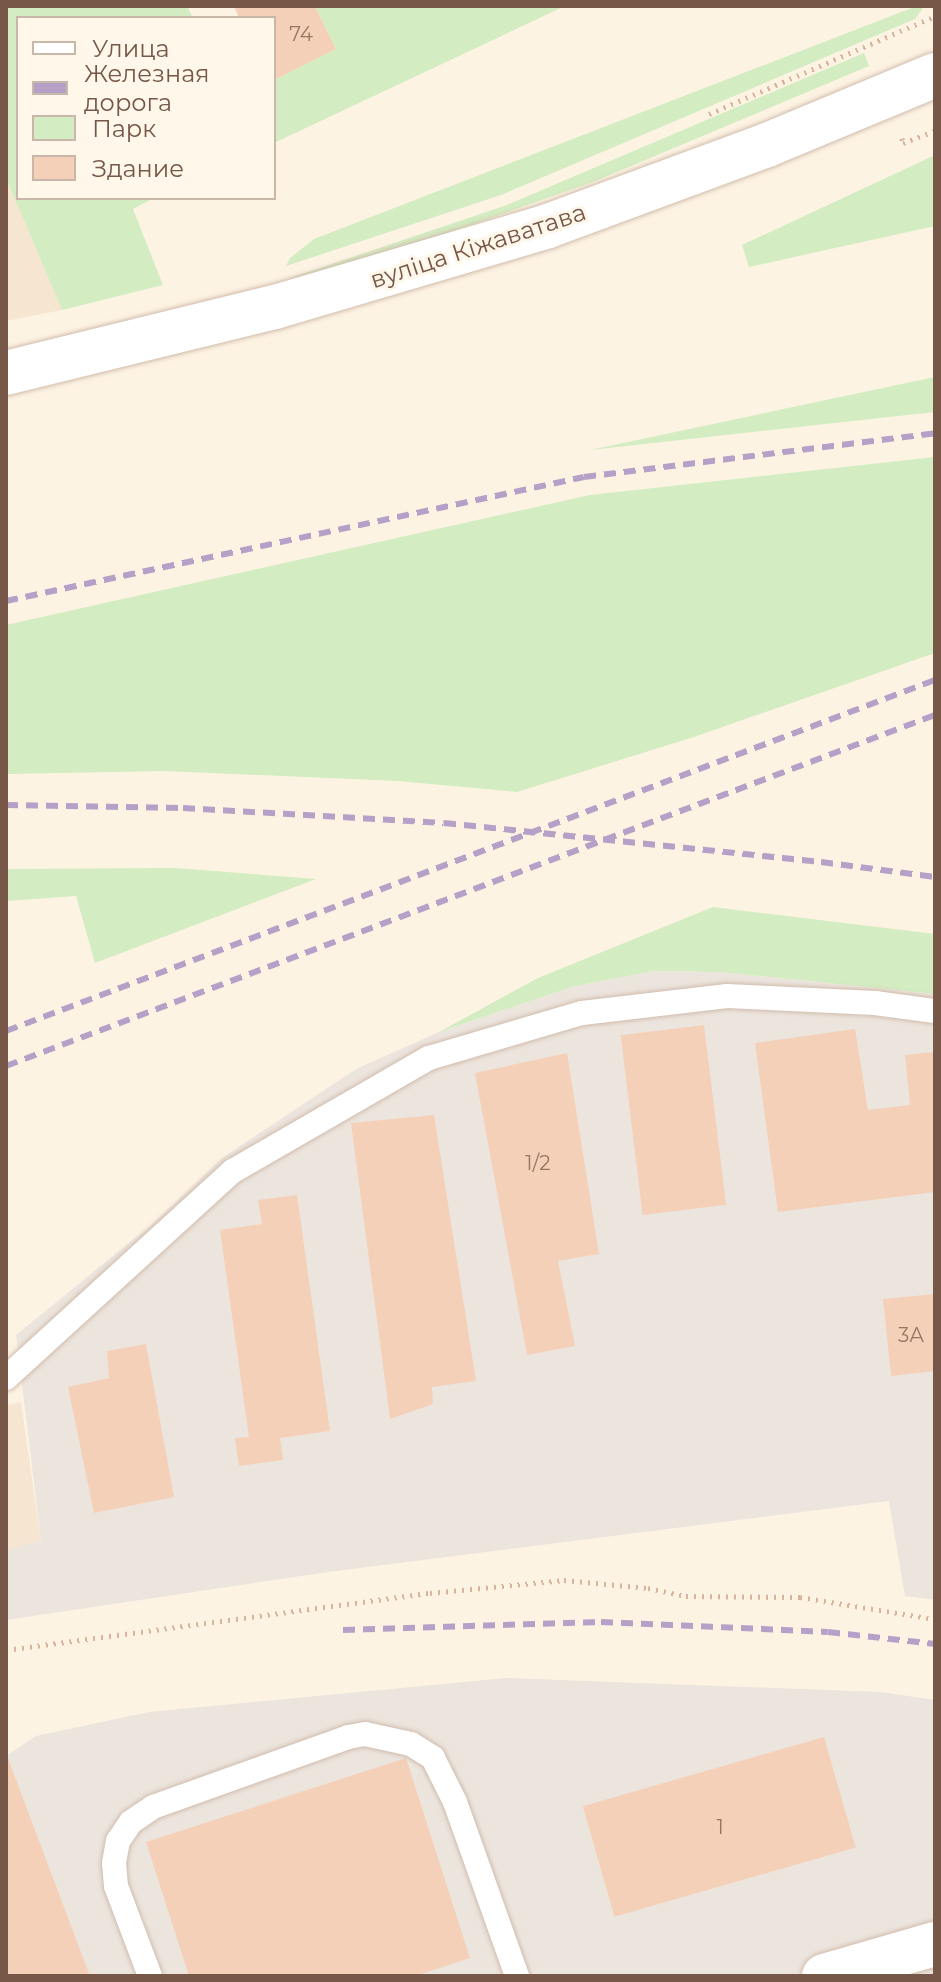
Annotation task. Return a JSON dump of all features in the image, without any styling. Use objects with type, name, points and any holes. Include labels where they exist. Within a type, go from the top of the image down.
[{"type":"main road","name":"вуліца Кіжаватава","points":[[6,373],[275,307],[517,235],[767,145],[935,75]]},
{"type":"main road","points":[[824,1976],[935,1944]]},
{"type":"lane","points":[[6,1378],[233,1171],[429,1058],[582,1013],[727,996],[875,1003],[935,1011]]},
{"type":"lane","points":[[150,1976],[116,1886],[114,1863],[118,1841],[131,1822],[153,1807],[348,1737],[365,1734],[411,1744],[433,1758],[455,1802],[517,1976]]},
{"type":"path","points":[[6,1650],[430,1593],[564,1580],[648,1588],[686,1596],[800,1597],[935,1619]]},
{"type":"shaded area","points":[[6,178],[62,310],[6,321]]},
{"type":"shaded area","points":[[654,971],[720,972],[935,994],[935,1600],[905,1596],[889,1501],[328,1572],[6,1620],[6,1550],[41,1541],[16,1335],[152,1224],[222,1158],[356,1069],[439,1032],[575,986]]},
{"type":"shaded area","points":[[21,1402],[41,1541],[6,1550],[6,1405]]},
{"type":"shaded area","points":[[506,1678],[881,1692],[935,1700],[935,1976],[6,1976],[6,1756],[36,1736],[149,1712]]},
{"type":"green space","points":[[6,6],[187,6],[192,16],[16,16],[16,200],[150,200],[133,209],[163,285],[62,310],[6,178]]},
{"type":"green space","points":[[315,6],[565,6],[276,142],[276,79],[336,49]]},
{"type":"green space","points":[[917,6],[923,8],[915,19],[501,195],[286,266],[290,258],[314,239]]},
{"type":"green space","points":[[864,53],[869,66],[593,182],[368,261],[287,279],[507,205]]},
{"type":"green space","points":[[935,155],[935,226],[749,267],[742,245]]},
{"type":"green space","points":[[935,377],[935,412],[590,450]]},
{"type":"green space","points":[[935,457],[935,653],[694,737],[517,792],[398,781],[165,771],[6,774],[6,625],[590,495]]},
{"type":"green space","points":[[175,868],[316,879],[95,963],[76,896],[6,901],[6,869]]},
{"type":"green space","points":[[713,907],[935,934],[935,994],[720,972],[654,971],[575,986],[439,1032],[538,978]]},
{"type":"building","points":[[234,6],[315,6],[336,49],[276,79],[276,16],[238,16]]},
{"type":"building","points":[[704,1025],[726,1205],[643,1215],[621,1035]]},
{"type":"building","points":[[855,1029],[868,1110],[910,1105],[905,1055],[935,1052],[935,1192],[778,1212],[755,1043]]},
{"type":"building","points":[[567,1053],[599,1254],[558,1261],[575,1346],[527,1355],[475,1073]]},
{"type":"building","points":[[434,1115],[476,1381],[432,1387],[433,1404],[390,1419],[351,1123]]},
{"type":"building","points":[[297,1195],[330,1431],[280,1438],[283,1460],[239,1466],[235,1438],[249,1437],[220,1230],[262,1224],[258,1200]]},
{"type":"building","points":[[935,1294],[935,1371],[891,1376],[883,1299]]},
{"type":"building","points":[[146,1344],[174,1497],[94,1513],[68,1387],[109,1378],[107,1351]]},
{"type":"building","points":[[824,1737],[856,1848],[614,1917],[583,1806]]},
{"type":"building","points":[[6,1753],[90,1976],[6,1976]]},
{"type":"building","points":[[406,1758],[470,1958],[415,1976],[189,1976],[146,1842]]},
{"type":"railway","points":[[6,601],[584,477],[935,433]]},
{"type":"railway","points":[[6,1031],[935,680]]},
{"type":"railway","points":[[6,1066],[935,715]]},
{"type":"railway","points":[[6,805],[183,808],[444,823],[821,862],[935,877]]},
{"type":"railway","points":[[343,1630],[601,1622],[828,1632],[935,1644]]}]
